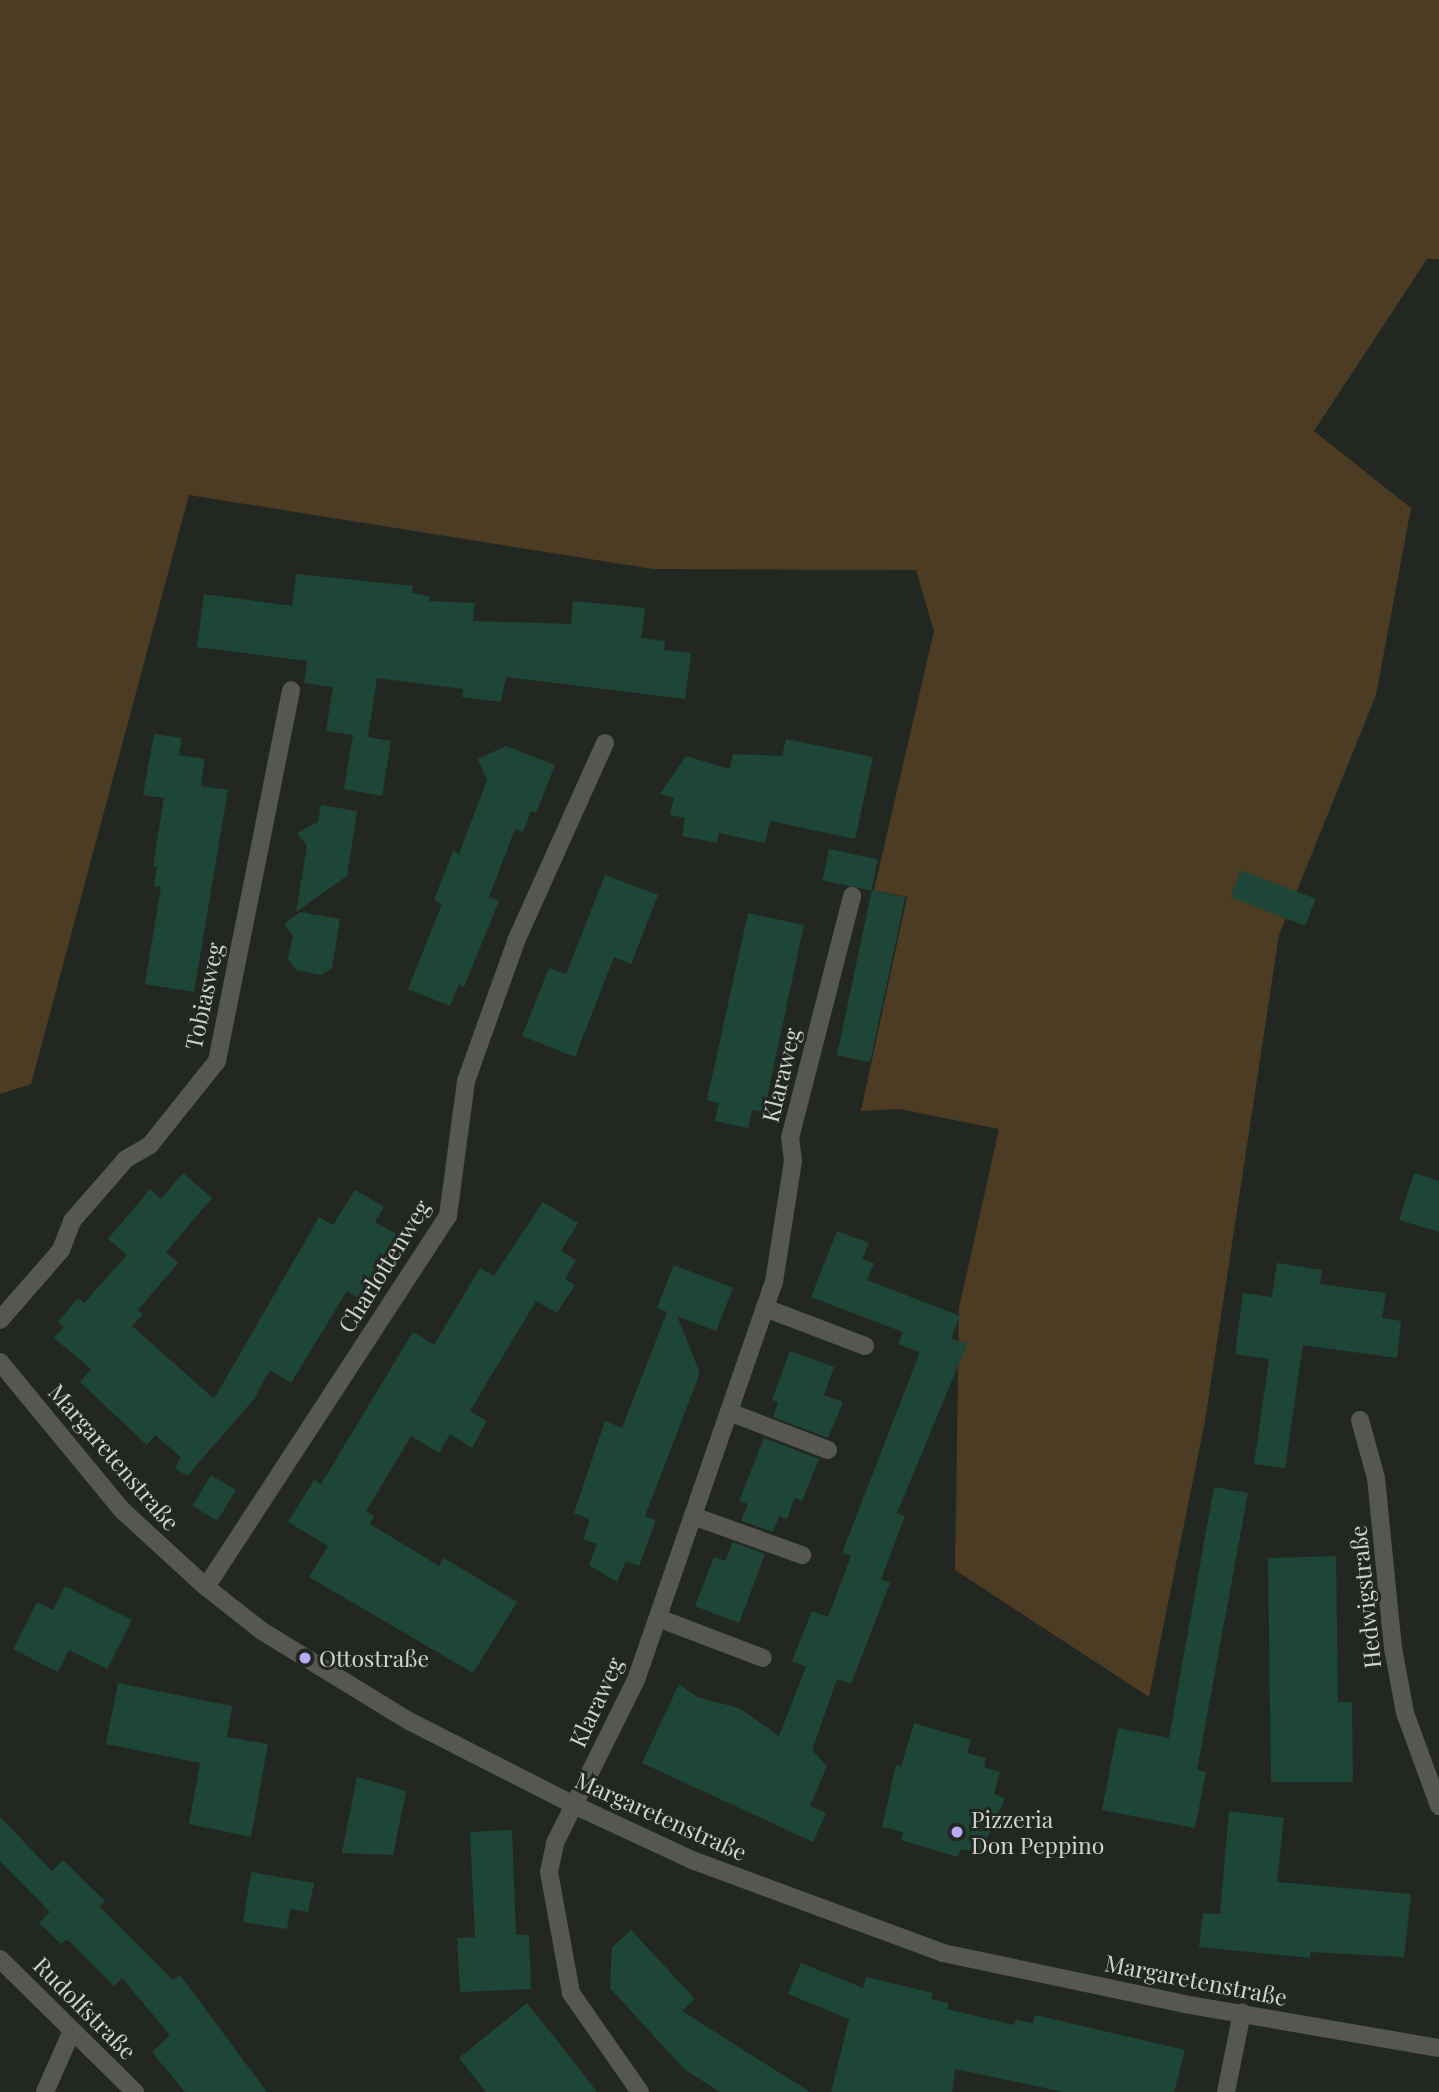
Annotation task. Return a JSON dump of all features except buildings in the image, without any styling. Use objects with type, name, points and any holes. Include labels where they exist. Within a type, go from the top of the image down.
[{"type":"street","name":"Tobiasweg","points":[[0,1320],[61,1250],[72,1221],[126,1159],[150,1145],[217,1061],[291,690]]},
{"type":"street","name":"Charlottenweg","points":[[205,1587],[448,1216],[466,1081],[516,941],[605,743]]},
{"type":"street","name":"Klaraweg","points":[[574,1805],[636,1680],[765,1308],[793,1161],[790,1138],[852,896]]},
{"type":"street","points":[[765,1308],[865,1346]]},
{"type":"street","name":"Margaretenstraße","points":[[0,1362],[123,1511],[205,1587],[262,1631],[409,1721],[574,1805],[692,1860],[943,1953],[1242,2013],[1439,2048]]},
{"type":"street","points":[[729,1412],[828,1450]]},
{"type":"street","name":"Hedwigstraße","points":[[1360,1420],[1377,1478],[1393,1648],[1405,1713],[1439,1806]]},
{"type":"street","points":[[693,1516],[802,1555]]},
{"type":"street","points":[[658,1618],[763,1658]]},
{"type":"street","points":[[574,1805],[555,1843],[549,1872],[571,1993],[640,2092]]},
{"type":"street","name":"Rudolfstraße","points":[[0,1959],[71,2033],[135,2092]]},
{"type":"street","points":[[1227,2092],[1242,2013]]},
{"type":"street","points":[[45,2092],[71,2033]]},
{"type":"shaded area","points":[[0,0],[1439,0],[1439,259],[1427,259],[1314,431],[1411,508],[1376,695],[1279,935],[1205,1421],[1149,1697],[955,1570],[959,1308],[999,1129],[900,1109],[861,1111],[907,897],[874,890],[934,631],[916,570],[653,569],[189,495],[31,1084],[0,1094]]},
{"type":"place","name":"Ottostraße","points":[[305,1658]]},
{"type":"place","name":"Pizzeria Don Peppino","points":[[957,1832]]}]
